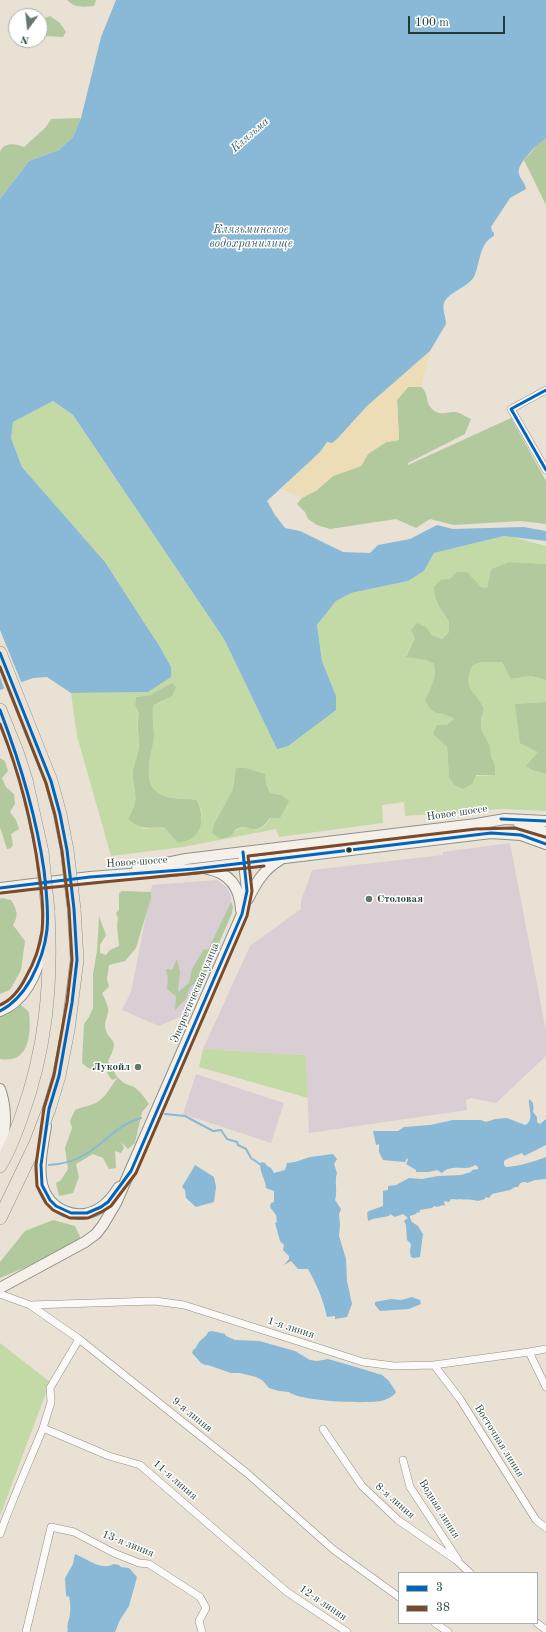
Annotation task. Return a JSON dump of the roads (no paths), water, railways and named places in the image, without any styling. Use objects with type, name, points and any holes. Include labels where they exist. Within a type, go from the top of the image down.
[{"type":"highway","points":[[0,653],[51,781],[60,814],[67,850],[74,908],[76,960],[72,1003],[59,1076],[49,1109],[36,1143],[0,1218]]},
{"type":"highway","points":[[0,710],[26,780],[42,852],[48,914],[50,979],[44,1030],[37,1064],[21,1117],[0,1166]]},
{"type":"main road","name":"Новое шоссе","points":[[102,876],[186,859],[476,824],[505,819],[546,821]]},
{"type":"main road","points":[[476,824],[516,823],[546,832]]},
{"type":"main road","name":"Новое шоссе","points":[[102,876],[245,863],[491,833],[521,835],[546,844]]},
{"type":"main road","name":"Энергетическая улица","points":[[131,1171],[242,914],[247,891],[244,852]]},
{"type":"main road","points":[[242,914],[260,877],[274,864],[284,858]]},
{"type":"main road","points":[[198,868],[219,872],[229,879],[239,894],[242,914]]},
{"type":"main road","points":[[0,888],[102,876]]},
{"type":"main road","points":[[0,1011],[12,1004],[21,995],[38,966],[43,950],[48,914]]},
{"type":"main road","points":[[0,1089],[5,1116],[3,1142],[0,1151]]},
{"type":"main road","points":[[49,1109],[41,1175],[46,1193],[56,1206],[63,1211],[78,1215],[94,1211],[108,1202],[131,1171]]},
{"type":"main road","points":[[0,1293],[96,1234],[110,1215],[131,1171]]},
{"type":"street","points":[[546,390],[511,409],[546,470]]},
{"type":"street","points":[[0,1293],[30,1305]]},
{"type":"street","name":"1-я линия","points":[[30,1305],[155,1301],[184,1305],[363,1362],[394,1366],[434,1365],[529,1352],[546,1348]]},
{"type":"street","name":"9-я линия","points":[[30,1305],[79,1339],[248,1474],[334,1550],[398,1596]]},
{"type":"street","points":[[0,1534],[12,1499],[31,1459],[43,1428],[51,1402],[50,1388],[79,1339]]},
{"type":"street","points":[[529,1352],[546,1387]]},
{"type":"street","name":"Восточная линия","points":[[434,1365],[460,1399],[536,1520],[546,1528]]},
{"type":"street","name":"11-я линия","points":[[43,1428],[109,1456],[140,1465],[287,1592]]},
{"type":"street","name":"8-я линия","points":[[323,1429],[362,1486],[398,1520],[456,1560],[469,1572]]},
{"type":"street","name":"Водная линия","points":[[403,1460],[410,1487],[463,1566]]},
{"type":"street","name":"13-я линия","points":[[26,1632],[51,1527],[74,1532],[114,1553],[139,1563],[149,1564],[200,1597],[206,1608],[199,1620],[202,1632]]},
{"type":"street","name":"12-я линия","points":[[287,1592],[347,1632]]},
{"type":"street","points":[[436,1624],[448,1632]]},
{"type":"street","points":[[537,1624],[546,1630]]},
{"type":"water","name":"Клязьминское водохранилище","points":[[116,0],[546,0],[546,139],[530,152],[520,166],[519,174],[526,189],[510,198],[491,227],[494,236],[485,244],[474,277],[471,281],[446,299],[443,308],[446,324],[430,351],[367,406],[337,439],[332,443],[327,442],[320,452],[267,501],[285,528],[300,531],[343,552],[370,553],[378,545],[410,539],[437,525],[453,529],[524,527],[546,531],[546,541],[504,536],[434,553],[424,571],[408,581],[351,593],[336,601],[317,625],[322,661],[336,696],[336,710],[288,746],[277,749],[224,639],[73,415],[53,401],[13,422],[11,438],[22,467],[105,562],[160,647],[171,667],[171,677],[148,692],[71,693],[47,677],[33,678],[0,690],[0,199],[29,161],[59,150],[73,137],[81,118],[101,37]]},
{"type":"water","points":[[529,1099],[533,1103],[533,1112],[537,1117],[537,1122],[540,1124],[546,1119],[546,1145],[524,1156],[522,1153],[508,1159],[504,1161],[504,1165],[506,1167],[516,1166],[546,1157],[546,1179],[522,1183],[518,1187],[492,1194],[489,1198],[485,1197],[485,1199],[478,1201],[451,1199],[449,1202],[444,1201],[445,1206],[434,1206],[432,1208],[420,1210],[419,1213],[417,1212],[416,1214],[410,1216],[412,1222],[418,1226],[423,1234],[420,1257],[411,1257],[411,1244],[407,1240],[406,1225],[404,1221],[408,1218],[403,1214],[395,1217],[390,1214],[389,1216],[368,1221],[367,1213],[369,1211],[383,1206],[383,1191],[388,1190],[388,1186],[396,1185],[409,1178],[422,1179],[438,1176],[461,1175],[478,1169],[475,1165],[468,1168],[454,1168],[446,1170],[442,1173],[437,1170],[429,1172],[416,1172],[416,1170],[406,1164],[408,1160],[407,1158],[405,1162],[383,1160],[379,1152],[379,1144],[376,1145],[373,1131],[398,1131],[404,1127],[430,1125],[453,1120],[481,1120],[486,1122],[495,1119],[507,1118],[525,1125],[530,1120]]},
{"type":"water","points":[[333,1154],[337,1159],[334,1164],[337,1173],[335,1200],[341,1209],[339,1214],[339,1236],[346,1259],[347,1281],[352,1304],[347,1317],[335,1319],[335,1316],[327,1317],[324,1304],[308,1269],[298,1269],[291,1261],[284,1265],[289,1259],[289,1256],[283,1250],[284,1245],[280,1241],[275,1223],[277,1222],[276,1215],[270,1207],[271,1203],[274,1202],[274,1191],[266,1188],[260,1165],[261,1162],[265,1163],[274,1173],[285,1170],[287,1163],[310,1157]]},
{"type":"water","points":[[195,1165],[214,1177],[216,1187],[214,1202],[196,1207],[186,1198],[185,1190],[182,1187]]},
{"type":"water","points":[[412,1297],[420,1300],[421,1304],[409,1309],[380,1311],[375,1305],[375,1302],[391,1299],[401,1300]]},
{"type":"water","points":[[212,1331],[225,1334],[226,1336],[235,1340],[259,1341],[295,1351],[310,1360],[317,1361],[328,1359],[382,1375],[389,1381],[396,1392],[390,1398],[381,1401],[347,1402],[305,1398],[289,1392],[269,1388],[262,1380],[256,1377],[240,1373],[231,1373],[201,1363],[192,1353],[193,1350],[208,1332]]},
{"type":"water","points":[[75,1554],[94,1564],[109,1566],[114,1564],[129,1568],[137,1577],[129,1606],[120,1620],[115,1632],[67,1632],[70,1607],[69,1596],[67,1597],[66,1595],[65,1578],[73,1564]]},
{"type":"waterway","points":[[165,1114],[185,1116],[213,1131],[221,1130],[227,1139],[237,1142],[238,1145],[246,1149],[251,1158],[261,1165]]},
{"type":"waterway","points":[[49,1165],[67,1162],[80,1157],[118,1129],[141,1118]]},
{"type":"place","name":"Столовая","points":[[369,899]]},
{"type":"place","name":"Лукойл","points":[[138,1067]]},
{"type":"water label","name":"Клязьма","points":[[250,135]]}]
